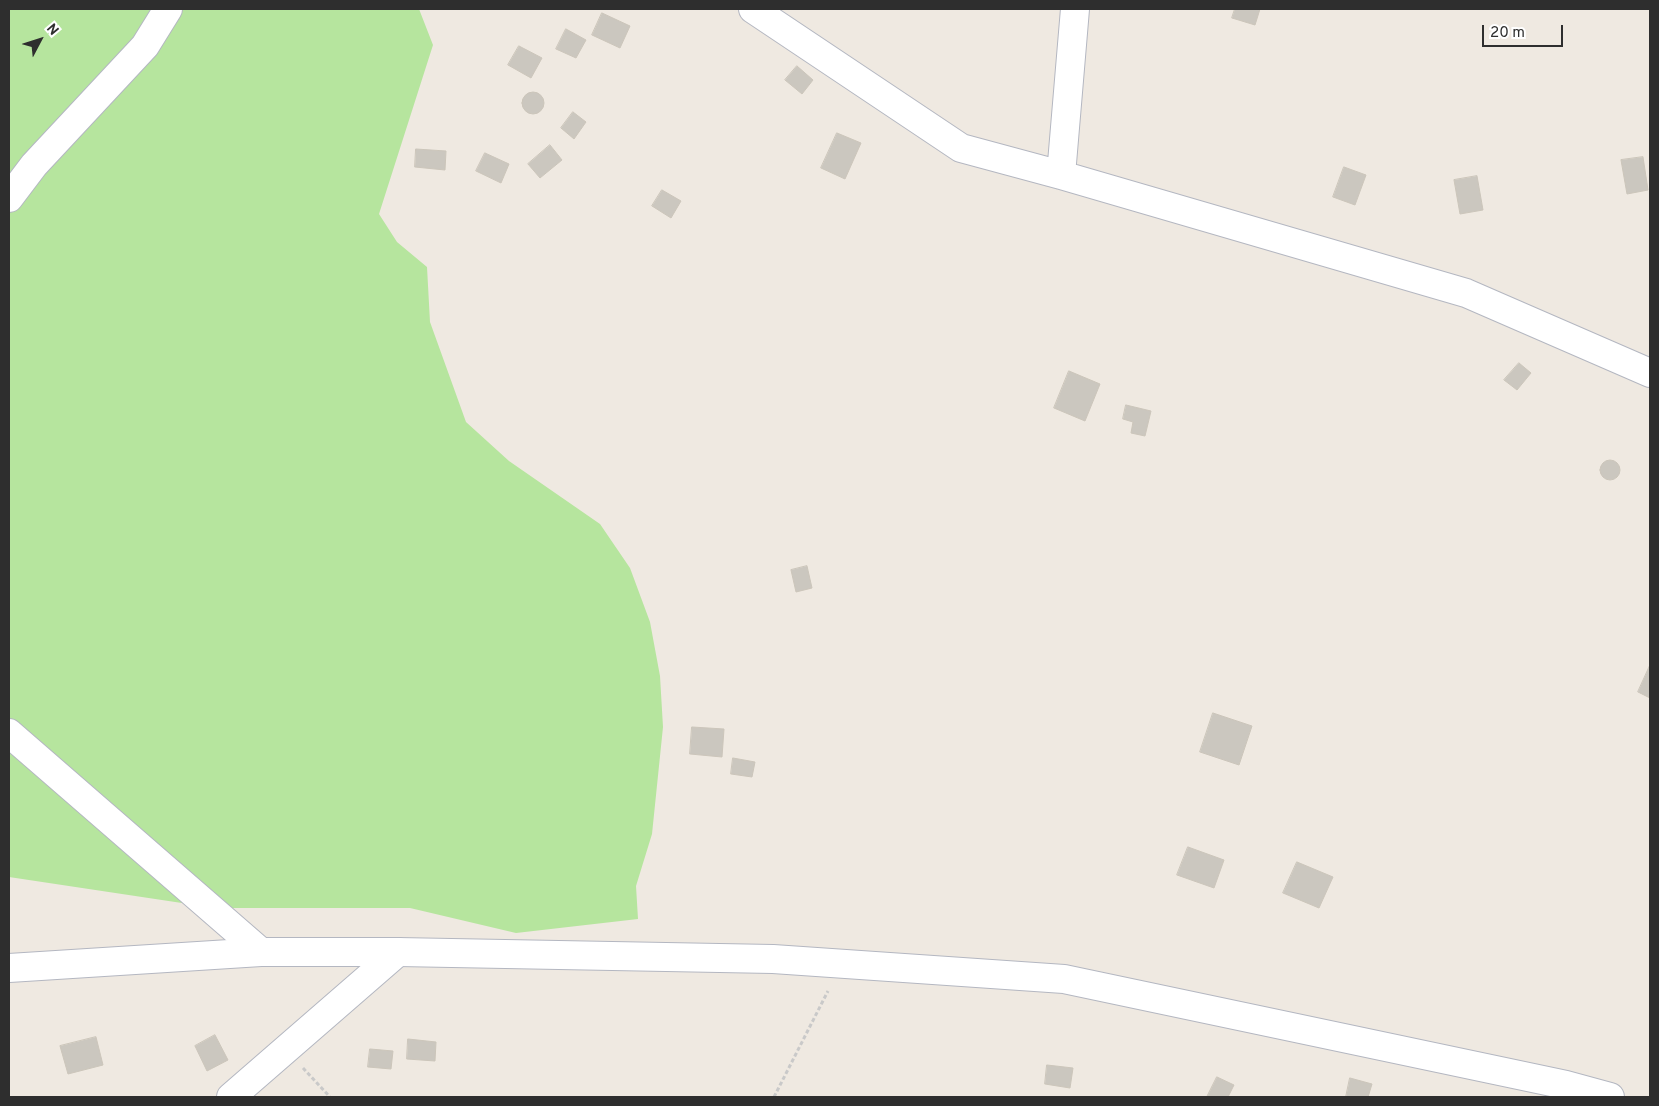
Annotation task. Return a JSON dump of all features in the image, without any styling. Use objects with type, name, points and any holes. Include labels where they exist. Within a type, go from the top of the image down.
[{"type":"street","points":[[9,198],[34,165],[145,46],[168,9]]},
{"type":"street","points":[[753,9],[961,148],[1061,175],[1466,293],[1650,373]]},
{"type":"street","points":[[1061,175],[1076,9]]},
{"type":"street","points":[[9,734],[262,952]]},
{"type":"street","points":[[9,968],[262,952],[398,952],[773,959],[1064,979],[1566,1085],[1610,1097]]},
{"type":"street","points":[[231,1097],[398,952]]},
{"type":"path","points":[[774,1097],[842,964]]},
{"type":"path","points":[[286,1049],[330,1097]]},
{"type":"green space","points":[[9,9],[419,9],[433,45],[379,214],[397,242],[427,267],[430,322],[466,422],[509,461],[600,524],[630,568],[650,622],[660,676],[663,727],[652,834],[636,886],[638,919],[516,933],[410,908],[215,908],[9,877]]},
{"type":"building","points":[[1235,9],[1260,9],[1255,25],[1232,18]]},
{"type":"building","points":[[602,13],[630,26],[620,48],[592,35]]},
{"type":"building","points":[[566,29],[586,40],[576,58],[556,49]]},
{"type":"building","points":[[519,46],[542,58],[531,78],[508,65]]},
{"type":"building","points":[[797,66],[813,80],[802,94],[785,80]]},
{"type":"building","points":[[533,92],[543,99],[544,103],[537,113],[533,114],[523,107],[522,103],[529,93]]},
{"type":"building","points":[[573,112],[586,122],[574,139],[561,128]]},
{"type":"building","points":[[837,133],[861,143],[845,179],[821,168]]},
{"type":"building","points":[[550,145],[562,160],[540,178],[528,164]]},
{"type":"building","points":[[416,149],[446,151],[445,170],[415,167]]},
{"type":"building","points":[[485,153],[509,164],[501,183],[476,171]]},
{"type":"building","points":[[1643,157],[1648,190],[1627,194],[1621,160]]},
{"type":"building","points":[[1344,167],[1366,175],[1355,205],[1333,197]]},
{"type":"building","points":[[1477,176],[1483,210],[1460,214],[1454,180]]},
{"type":"building","points":[[662,190],[681,201],[671,218],[652,206]]},
{"type":"building","points":[[1519,363],[1531,373],[1517,390],[1504,380]]},
{"type":"building","points":[[1069,371],[1100,384],[1085,421],[1054,408]]},
{"type":"building","points":[[1126,405],[1151,411],[1145,436],[1131,433],[1133,422],[1123,419]]},
{"type":"building","points":[[1610,460],[1617,463],[1620,470],[1617,477],[1610,480],[1603,477],[1600,470],[1603,463]]},
{"type":"building","points":[[807,566],[812,588],[796,592],[791,570]]},
{"type":"building","points":[[1650,665],[1650,698],[1638,692]]},
{"type":"building","points":[[1213,713],[1252,726],[1239,765],[1200,752]]},
{"type":"building","points":[[692,727],[724,729],[722,757],[690,754]]},
{"type":"building","points":[[733,758],[755,762],[752,777],[731,774]]},
{"type":"building","points":[[1188,847],[1224,860],[1214,888],[1177,875]]},
{"type":"building","points":[[1297,862],[1333,877],[1319,908],[1283,893]]},
{"type":"building","points":[[215,1035],[228,1060],[207,1071],[195,1046]]},
{"type":"building","points":[[96,1037],[103,1065],[68,1074],[60,1046]]},
{"type":"building","points":[[408,1039],[436,1042],[435,1061],[407,1059]]},
{"type":"building","points":[[370,1049],[393,1051],[391,1069],[368,1067]]},
{"type":"building","points":[[1047,1065],[1073,1068],[1070,1088],[1045,1084]]},
{"type":"building","points":[[1217,1077],[1234,1085],[1228,1097],[1207,1097]]},
{"type":"building","points":[[1350,1078],[1372,1084],[1368,1097],[1346,1097]]}]
